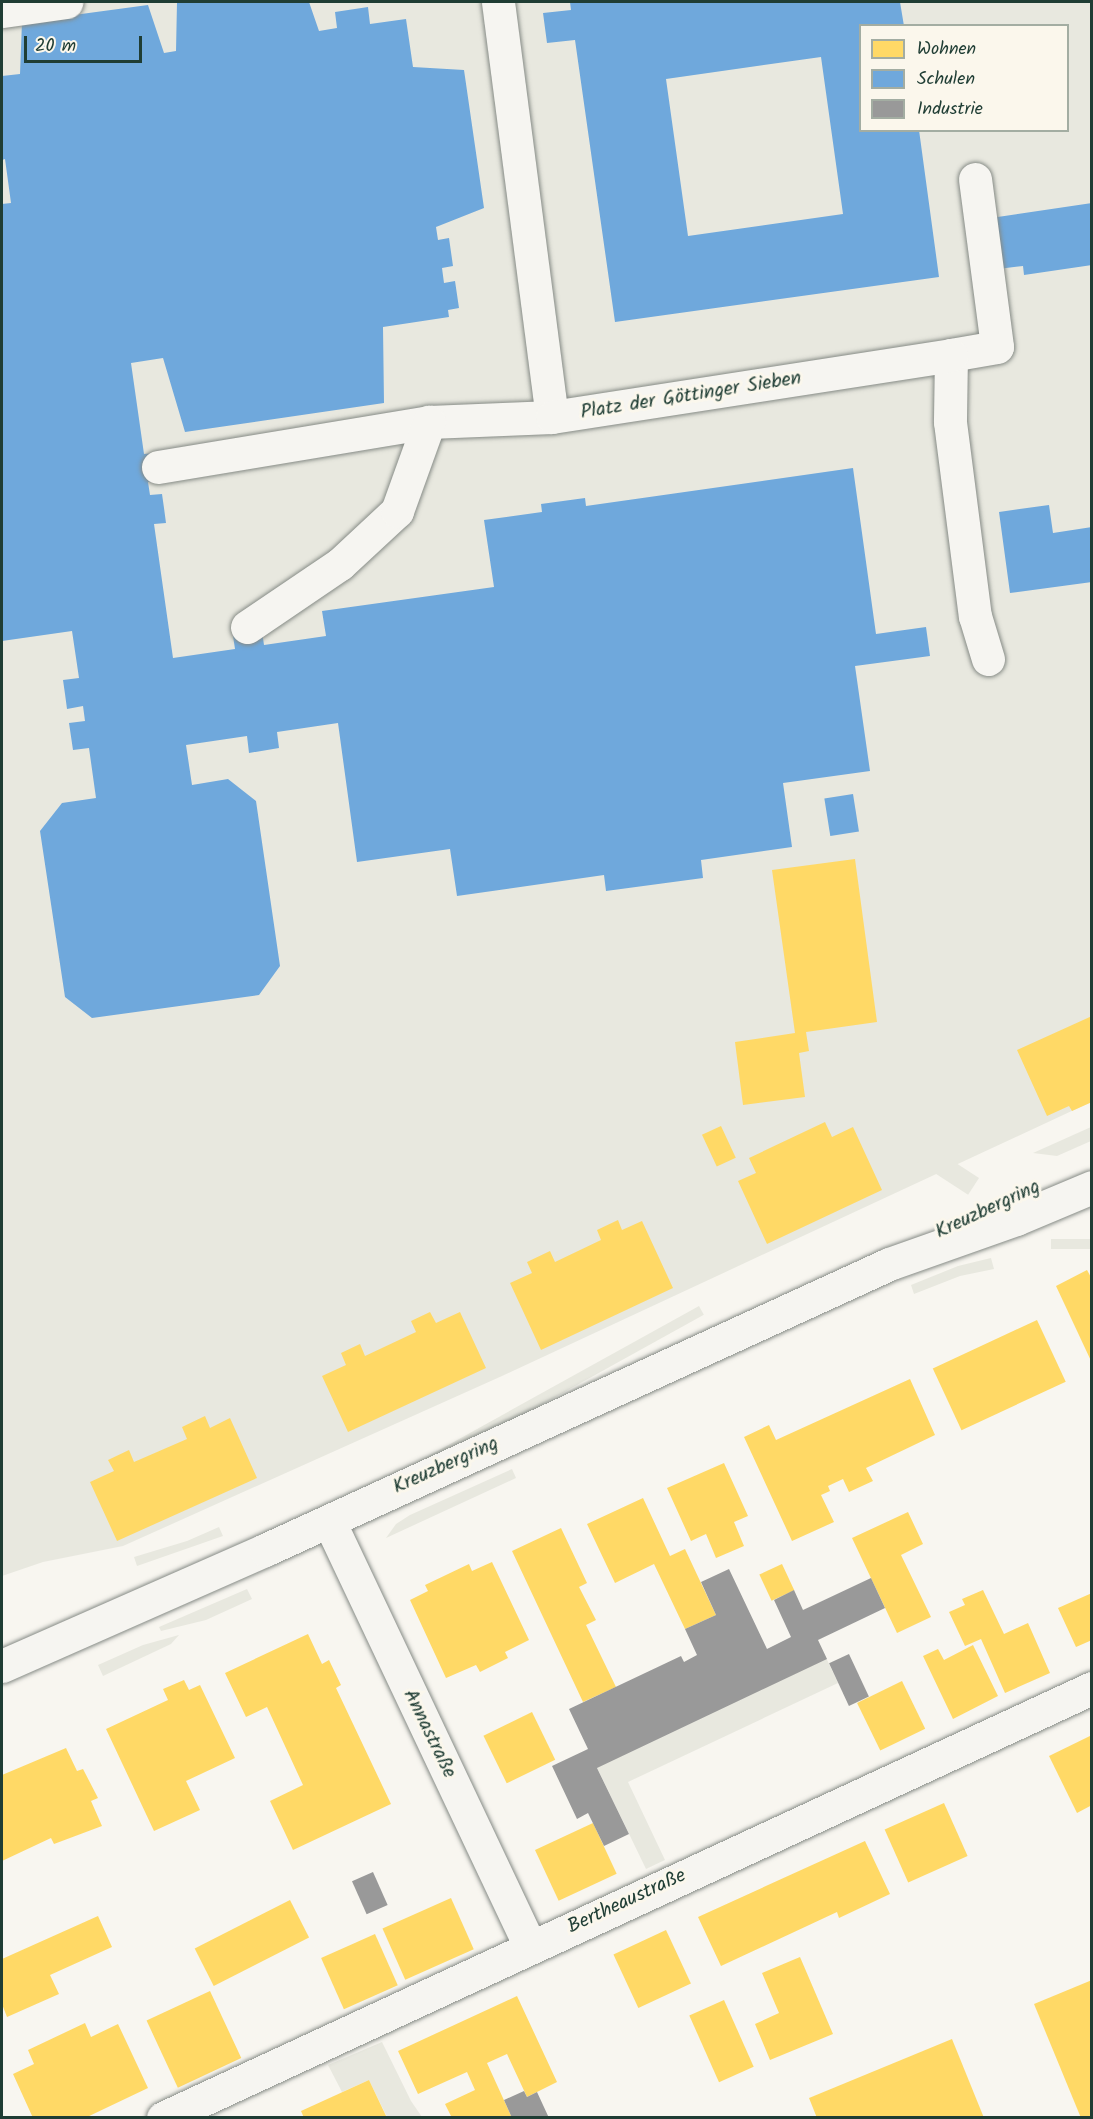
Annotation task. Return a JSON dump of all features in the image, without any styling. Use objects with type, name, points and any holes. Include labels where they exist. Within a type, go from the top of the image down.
[{"type":"street","points":[[16,7],[66,2]]},
{"type":"street","points":[[498,2],[552,417]]},
{"type":"street","name":"Platz der Göttinger Sieben","points":[[158,467],[429,422],[552,417],[997,347],[975,179]]},
{"type":"street","points":[[951,355],[951,432],[975,616],[988,659]]},
{"type":"street","points":[[247,627],[340,564],[397,511],[429,422]]},
{"type":"street","name":"Kreuzbergring","points":[[889,1264],[934,1234],[1092,1164]]},
{"type":"street","name":"Kreuzbergring","points":[[2,1666],[329,1521],[889,1264],[1016,1219],[1092,1187]]},
{"type":"street","name":"Annastraße","points":[[329,1521],[530,1947]]},
{"type":"street","name":"Bertheaustraße","points":[[163,2118],[1092,1688]]},
{"type":"shaded area","points":[[2,2],[1091,2],[1091,1102],[502,1376],[123,1546],[43,1562],[2,1576]]},
{"type":"shaded area","points":[[792,1057],[979,1178],[968,1195],[781,1073]]},
{"type":"shaded area","points":[[1091,1127],[1091,1141],[1057,1156],[1033,1153]]},
{"type":"shaded area","points":[[1051,1239],[1091,1239],[1091,1249],[1051,1249]]},
{"type":"shaded area","points":[[991,1258],[994,1269],[960,1276],[914,1294],[911,1285],[958,1266]]},
{"type":"shaded area","points":[[699,1306],[704,1315],[383,1493],[378,1484]]},
{"type":"shaded area","points":[[512,1469],[516,1478],[386,1538],[396,1524],[410,1515]]},
{"type":"shaded area","points":[[219,1527],[223,1536],[137,1566],[134,1557],[187,1541]]},
{"type":"shaded area","points":[[247,1589],[252,1599],[206,1620],[161,1631],[159,1627]]},
{"type":"shaded area","points":[[812,1628],[838,1683],[628,1782],[665,1860],[646,1869],[588,1749],[767,1649]]},
{"type":"shaded area","points":[[179,1635],[171,1644],[103,1676],[98,1665],[143,1645]]},
{"type":"shaded area","points":[[382,2042],[411,2101],[422,2117],[387,2117],[369,2080],[342,2092],[328,2065]]},
{"type":"building: Wohnen","points":[[855,859],[877,1022],[806,1032],[809,1051],[799,1053],[805,1097],[743,1105],[735,1042],[795,1033],[772,870]]},
{"type":"building: Wohnen","points":[[1092,1016],[1092,1102],[1072,1111],[1069,1106],[1047,1116],[1017,1050]]},
{"type":"building: Wohnen","points":[[825,1122],[832,1137],[853,1127],[882,1190],[767,1244],[738,1181],[756,1173],[749,1158]]},
{"type":"building: Wohnen","points":[[721,1126],[736,1158],[717,1167],[702,1135]]},
{"type":"building: Wohnen","points":[[618,1220],[622,1230],[642,1221],[673,1288],[541,1350],[510,1283],[532,1273],[527,1262],[550,1251],[555,1262],[601,1240],[597,1230]]},
{"type":"building: Wohnen","points":[[1087,1270],[1092,1279],[1092,1363],[1056,1286]]},
{"type":"building: Wohnen","points":[[430,1312],[436,1323],[460,1312],[486,1368],[348,1432],[322,1376],[346,1365],[341,1353],[360,1344],[365,1356],[416,1332],[411,1321]]},
{"type":"building: Wohnen","points":[[1037,1320],[1066,1382],[962,1430],[933,1369]]},
{"type":"building: Wohnen","points":[[910,1379],[935,1435],[866,1468],[873,1481],[849,1492],[843,1479],[828,1486],[830,1491],[821,1495],[834,1522],[792,1541],[744,1437],[769,1425],[776,1440]]},
{"type":"building: Wohnen","points":[[205,1416],[210,1428],[230,1418],[257,1478],[117,1541],[90,1482],[114,1471],[108,1460],[129,1450],[134,1462],[187,1439],[182,1427]]},
{"type":"building: Wohnen","points":[[724,1463],[748,1516],[734,1522],[744,1546],[716,1558],[706,1534],[691,1541],[667,1488]]},
{"type":"building: Wohnen","points":[[643,1498],[670,1556],[685,1549],[716,1615],[685,1629],[654,1564],[615,1583],[587,1524]]},
{"type":"building: Wohnen","points":[[908,1512],[923,1544],[901,1555],[931,1617],[897,1633],[852,1538]]},
{"type":"building: Wohnen","points":[[561,1528],[587,1583],[579,1587],[596,1620],[586,1625],[616,1687],[583,1702],[512,1551]]},
{"type":"building: Wohnen","points":[[492,1562],[529,1640],[505,1652],[508,1658],[480,1672],[476,1665],[446,1678],[410,1600],[428,1591],[425,1585],[469,1564],[472,1571]]},
{"type":"building: Wohnen","points":[[782,1564],[794,1590],[772,1601],[759,1575]]},
{"type":"building: Wohnen","points":[[983,1590],[1004,1634],[1028,1623],[1050,1673],[1005,1693],[981,1639],[965,1646],[949,1612],[965,1605],[962,1599]]},
{"type":"building: Wohnen","points":[[1092,1593],[1092,1640],[1076,1647],[1058,1608]]},
{"type":"building: Wohnen","points":[[308,1634],[322,1664],[329,1660],[341,1685],[336,1688],[391,1804],[293,1850],[270,1801],[303,1785],[267,1707],[246,1717],[225,1673]]},
{"type":"building: Wohnen","points":[[973,1645],[998,1696],[953,1719],[923,1656],[938,1649],[944,1660]]},
{"type":"building: Wohnen","points":[[184,1680],[189,1690],[200,1685],[235,1758],[186,1781],[200,1810],[154,1831],[106,1729],[168,1700],[163,1689]]},
{"type":"building: Wohnen","points":[[902,1681],[925,1729],[880,1751],[857,1703]]},
{"type":"building: Wohnen","points":[[532,1712],[555,1760],[507,1783],[483,1736]]},
{"type":"building: Wohnen","points":[[1092,1735],[1092,1805],[1077,1813],[1049,1756]]},
{"type":"building: Wohnen","points":[[66,1748],[77,1771],[83,1769],[98,1798],[91,1801],[102,1826],[54,1844],[51,1838],[2,1861],[2,1775]]},
{"type":"building: Wohnen","points":[[944,1803],[968,1856],[908,1882],[885,1829]]},
{"type":"building: Wohnen","points":[[593,1823],[617,1874],[559,1901],[535,1850]]},
{"type":"building: Wohnen","points":[[865,1841],[890,1894],[839,1918],[837,1912],[721,1966],[698,1917]]},
{"type":"building: Wohnen","points":[[451,1898],[474,1949],[405,1980],[382,1929]]},
{"type":"building: Wohnen","points":[[290,1900],[309,1937],[214,1986],[195,1949]]},
{"type":"building: Wohnen","points":[[98,1916],[112,1947],[50,1975],[59,1994],[7,2017],[2,2004],[2,1959]]},
{"type":"building: Wohnen","points":[[666,1930],[691,1983],[638,2008],[613,1955]]},
{"type":"building: Wohnen","points":[[375,1934],[398,1985],[344,2009],[321,1958]]},
{"type":"building: Wohnen","points":[[800,1957],[833,2034],[770,2060],[755,2024],[779,2013],[762,1973]]},
{"type":"building: Wohnen","points":[[1092,1980],[1092,2118],[1081,2118],[1034,2004]]},
{"type":"building: Wohnen","points":[[210,1991],[241,2058],[178,2088],[147,2021]]},
{"type":"building: Wohnen","points":[[517,1996],[557,2082],[527,2097],[507,2054],[487,2063],[512,2118],[452,2118],[445,2104],[475,2090],[467,2072],[418,2094],[398,2051]]},
{"type":"building: Wohnen","points":[[724,2000],[754,2067],[719,2082],[689,2015]]},
{"type":"building: Wohnen","points":[[85,2023],[91,2037],[118,2024],[148,2088],[85,2118],[33,2118],[13,2074],[34,2064],[28,2050]]},
{"type":"building: Wohnen","points":[[952,2039],[984,2118],[817,2118],[809,2098]]},
{"type":"building: Wohnen","points":[[369,2080],[387,2118],[304,2118],[301,2111]]},
{"type":"building: Schulen","points":[[177,2],[309,2],[319,31],[337,28],[335,12],[368,7],[370,24],[406,19],[413,67],[464,70],[484,208],[436,227],[438,240],[449,238],[453,266],[442,268],[444,283],[455,281],[459,308],[448,310],[449,317],[383,327],[384,403],[185,432],[163,358],[131,363],[144,454],[156,453],[160,481],[148,482],[150,495],[162,494],[164,508],[166,523],[154,524],[173,658],[235,649],[232,629],[261,625],[264,645],[326,636],[322,611],[494,587],[484,520],[542,512],[541,504],[585,498],[586,506],[853,468],[876,634],[926,627],[930,656],[855,666],[870,771],[783,783],[792,847],[701,860],[703,878],[606,891],[604,875],[457,896],[450,849],[357,862],[338,723],[277,732],[279,748],[249,753],[247,736],[186,745],[192,785],[228,779],[256,801],[280,966],[259,995],[92,1018],[65,997],[40,831],[62,803],[96,798],[89,748],[73,750],[69,723],[85,721],[83,706],[67,709],[63,680],[79,678],[72,631],[2,641],[2,204],[11,203],[5,159],[2,160],[2,76],[20,74],[22,22],[148,5],[164,53],[176,51]]},
{"type":"building: Schulen","points":[[570,2],[900,2],[904,24],[859,24],[859,132],[919,132],[939,277],[615,322],[575,40],[547,43],[543,13],[571,10]],"holes":[[[821,57],[843,214],[688,236],[666,79]]]},
{"type":"building: Schulen","points":[[1092,203],[1092,265],[1024,275],[1023,266],[998,269],[991,218]]},
{"type":"building: Schulen","points":[[1049,505],[1053,533],[1092,527],[1092,582],[1010,593],[999,512]]},
{"type":"building: Schulen","points":[[853,794],[859,832],[830,836],[824,799]]},
{"type":"building: Industrie","points":[[729,1569],[767,1649],[791,1637],[774,1600],[794,1590],[803,1610],[871,1578],[885,1608],[818,1640],[827,1659],[597,1768],[629,1834],[604,1846],[588,1813],[577,1819],[552,1766],[588,1749],[569,1709],[681,1656],[684,1662],[697,1655],[685,1629],[716,1615],[701,1582]]},
{"type":"building: Industrie","points":[[849,1654],[869,1697],[849,1706],[829,1663]]},
{"type":"building: Industrie","points":[[373,1872],[388,1905],[367,1914],[352,1881]]},
{"type":"building: Industrie","points":[[524,2091],[527,2097],[537,2092],[549,2118],[512,2118],[504,2100]]}]
